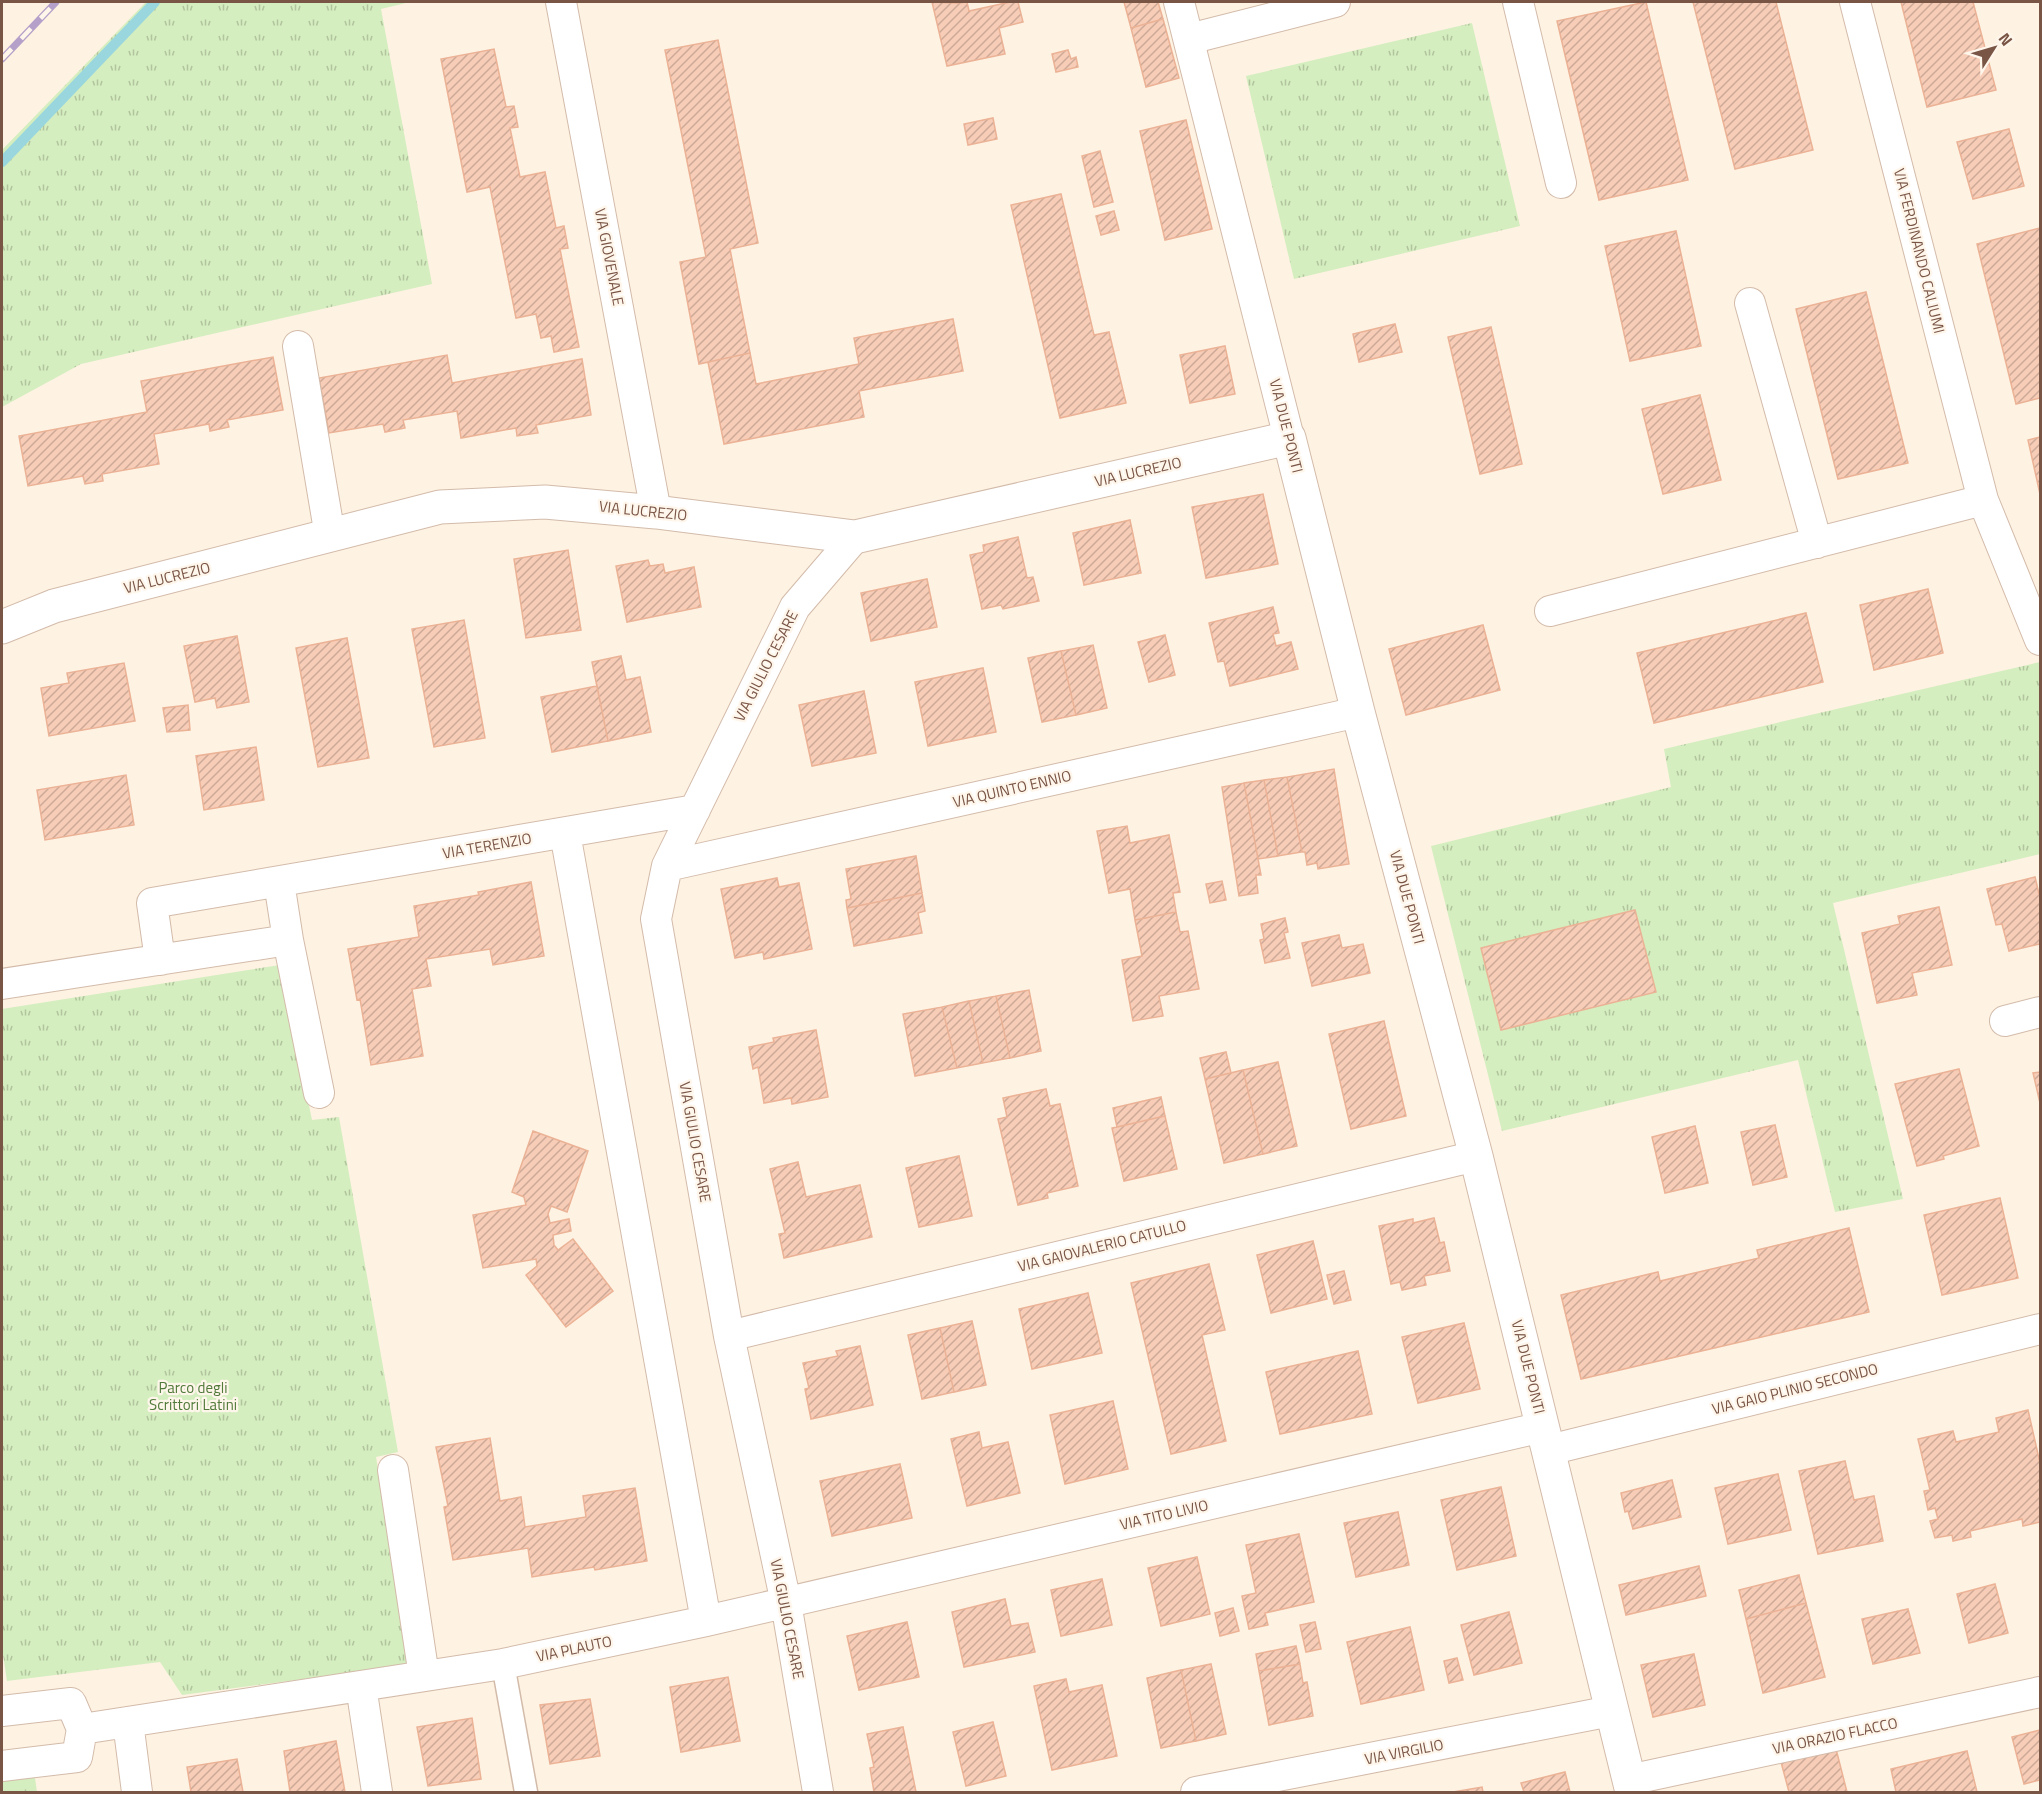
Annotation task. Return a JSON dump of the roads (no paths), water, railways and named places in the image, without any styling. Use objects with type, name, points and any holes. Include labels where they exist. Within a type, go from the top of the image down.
[{"type":"street","name":"VIA GIOVENALE","points":[[561,2],[656,512]]},
{"type":"street","name":"VIA DUE PONTI","points":[[1179,2],[1358,712],[1476,1156],[1631,1786]]},
{"type":"street","points":[[1189,39],[1335,2]]},
{"type":"street","points":[[1518,2],[1561,183]]},
{"type":"street","name":"VIA FERDINANDO CALIUMI","points":[[1855,2],[1983,500],[2040,640]]},
{"type":"street","points":[[1750,303],[1817,543]]},
{"type":"street","points":[[298,346],[330,536]]},
{"type":"street","name":"VIA LUCREZIO","points":[[2,627],[54,606],[440,507],[546,501],[656,512],[855,537],[1289,438]]},
{"type":"street","points":[[1550,611],[1983,500]]},
{"type":"street","name":"VIA GIULIO CESARE","points":[[818,1792],[786,1603],[729,1335],[656,919],[667,866],[795,607],[855,537]]},
{"type":"street","name":"VIA QUINTO ENNIO","points":[[667,866],[1358,712]]},
{"type":"street","name":"VIA TERENZIO","points":[[160,960],[152,903],[695,810]]},
{"type":"street","points":[[565,833],[706,1621]]},
{"type":"street","points":[[279,882],[288,940],[319,1093]]},
{"type":"street","points":[[2,984],[288,940]]},
{"type":"street","points":[[2005,1021],[2040,1012]]},
{"type":"street","name":"VIA GAIOVALERIO CATULLO","points":[[729,1335],[1476,1156]]},
{"type":"street","name":"VIA GAIO PLINIO SECONDO","points":[[1546,1439],[2040,1329]]},
{"type":"street","name":"VIA TITO LIVIO","points":[[786,1603],[1546,1439]]},
{"type":"street","points":[[393,1470],[424,1676]]},
{"type":"street","name":"VIA PLAUTO","points":[[82,1729],[503,1664],[786,1603]]},
{"type":"street","points":[[503,1664],[526,1792]]},
{"type":"street","points":[[361,1686],[377,1792]]},
{"type":"street","name":"VIA ORAZIO FLACCO","points":[[1631,1786],[2040,1692]]},
{"type":"street","points":[[2,1711],[71,1703],[82,1729],[77,1757],[2,1766]]},
{"type":"street","name":"VIA VIRGILIO","points":[[1196,1792],[1611,1711]]},
{"type":"street","points":[[128,1722],[137,1792]]},
{"type":"waterway","points":[[2,162],[155,2]]},
{"type":"railway","points":[[2,59],[56,2]]},
{"type":"park label","name":"Parco degli Scrittori Latini","points":[[193,1396]]}]
